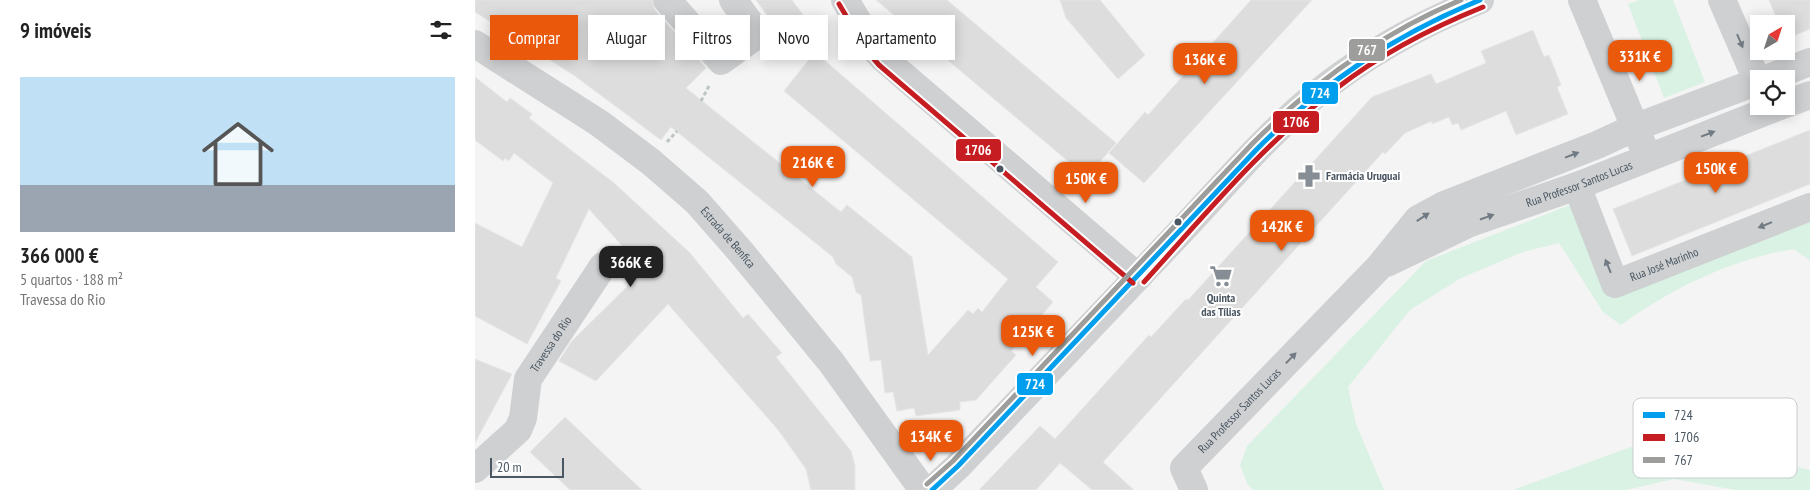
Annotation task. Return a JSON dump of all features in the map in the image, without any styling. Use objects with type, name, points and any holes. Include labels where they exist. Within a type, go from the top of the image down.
[{"type":"street","points":[[667,0],[721,61],[757,34],[733,0]]},
{"type":"street","points":[[845,0],[873,47],[884,59],[1138,277]]},
{"type":"street","points":[[932,490],[958,466],[1260,148],[1313,98],[1350,68],[1387,44],[1450,12],[1480,0]]},
{"type":"street","points":[[1582,0],[1636,127],[1646,157]]},
{"type":"street","points":[[1722,0],[1756,70]]},
{"type":"street","name":"Estrada de Benfica","points":[[475,44],[599,124],[651,162],[697,202],[740,251],[825,356],[923,490]]},
{"type":"street","name":"Rua Professor Santos Lucas","points":[[1795,73],[1810,62]]},
{"type":"street","name":"Rua Professor Santos Lucas","points":[[1795,95],[1810,95]]},
{"type":"street","name":"Rua Professor Santos Lucas","points":[[1189,479],[1379,267],[1406,231],[1419,219],[1444,205],[1597,145],[1636,127],[1750,98]]},
{"type":"street","name":"Rua Professor Santos Lucas","points":[[1379,267],[1431,240],[1470,223],[1577,186],[1646,157],[1750,103]]},
{"type":"street","name":"Rua José Marinho","points":[[1577,186],[1615,284],[1810,207]]},
{"type":"street","name":"Travessa do Rio","points":[[475,469],[518,430],[523,418],[528,380],[603,266]]},
{"type":"green space","points":[[1639,0],[1673,0],[1705,82],[1664,98],[1628,4]]},
{"type":"green space","points":[[1570,205],[1613,298],[1810,219],[1810,261],[1794,249],[1748,260],[1682,287],[1621,325],[1603,312],[1559,243],[1523,252],[1461,278],[1410,310],[1348,387],[1356,424],[1384,490],[1253,490],[1248,485],[1240,465],[1247,446],[1426,261]]},
{"type":"green space","points":[[1633,446],[1633,478],[1797,478],[1797,467],[1810,470],[1810,490],[1736,490],[1674,479],[1626,490],[1513,490]]},
{"type":"building","points":[[475,0],[652,0],[655,10],[659,15],[588,15],[588,60],[665,60],[665,21],[675,33],[675,60],[699,60],[706,68],[686,88],[841,212],[847,205],[912,257],[928,355],[968,310],[973,314],[978,308],[982,312],[1008,279],[784,91],[809,60],[824,60],[1058,262],[1036,287],[1053,302],[1011,351],[1016,355],[976,400],[960,402],[960,410],[916,416],[914,408],[897,411],[893,392],[885,393],[881,360],[870,361],[861,295],[856,292],[852,277],[836,264],[833,257],[671,127],[661,140],[575,76],[550,60],[578,60],[578,15],[490,15],[490,22],[475,12]]},
{"type":"building","points":[[756,0],[792,0],[803,15],[767,15]]},
{"type":"building","points":[[876,0],[947,0],[1116,143],[1087,177],[948,60],[955,60],[955,15],[894,15]]},
{"type":"building","points":[[1060,0],[1100,0],[1145,55],[1118,79],[1066,18]]},
{"type":"building","points":[[1251,0],[1312,0],[1144,183],[1109,153],[1145,112],[1148,115]]},
{"type":"building","points":[[1769,0],[1810,0],[1810,29],[1795,35],[1795,15],[1775,15]]},
{"type":"building","points":[[1533,30],[1544,57],[1549,55],[1561,85],[1557,87],[1568,114],[1516,135],[1506,111],[1461,130],[1458,123],[1452,125],[1449,117],[1432,124],[1432,121],[1405,133],[1385,154],[1383,152],[1103,462],[1134,490],[1092,490],[1060,463],[1036,490],[979,490],[1040,426],[1055,439],[1149,335],[1151,337],[1186,299],[1188,300],[1372,97],[1431,74],[1436,84],[1486,63],[1481,51]]},
{"type":"building","points":[[475,77],[507,102],[510,98],[532,114],[529,118],[614,183],[690,253],[743,318],[748,314],[782,353],[776,357],[851,451],[855,466],[855,490],[811,490],[806,469],[779,431],[668,304],[596,381],[559,361],[571,342],[644,270],[589,209],[556,278],[561,281],[527,344],[475,316],[475,223],[522,247],[553,183],[514,153],[509,161],[505,158],[503,161],[475,140]]},
{"type":"building","points":[[1810,130],[1810,184],[1632,256],[1613,209]]},
{"type":"building","points":[[475,359],[512,374],[475,443]]},
{"type":"building","points":[[565,417],[642,490],[570,490],[530,452]]},
{"type":"transit line","name":"767","points":[[927,484],[953,461],[1252,144],[1299,100],[1376,44],[1403,28],[1461,0]]},
{"type":"transit line","name":"724","points":[[932,490],[958,466],[1257,149],[1282,125],[1334,82],[1389,45],[1448,14],[1480,0]]},
{"type":"transit line","name":"1706","points":[[839,4],[867,51],[879,65],[1133,283]]},
{"type":"transit line","name":"1706","points":[[1144,282],[1236,181],[1310,109],[1337,88],[1389,53],[1444,24],[1483,7]]},
{"type":"place","name":"Farmácia Uruguai","points":[[1309,176]]},
{"type":"place","name":"Quinta das Tílias","points":[[1221,276]]}]
